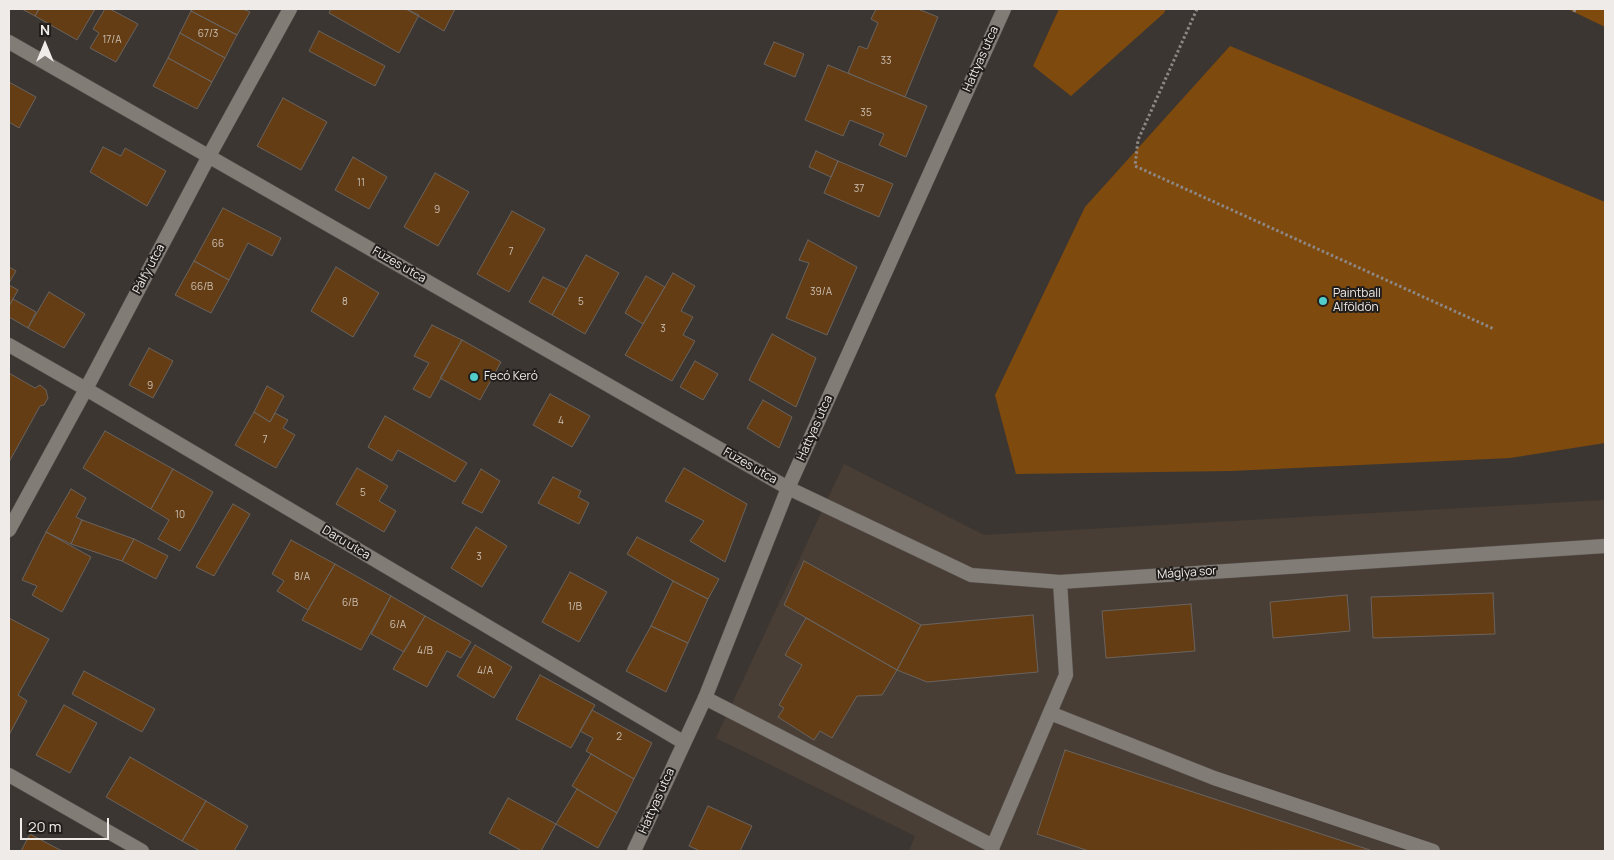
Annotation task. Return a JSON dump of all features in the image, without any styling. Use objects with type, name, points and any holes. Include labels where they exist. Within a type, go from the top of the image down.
[{"type":"street","name":"Pálfy utca","points":[[9,530],[209,156],[290,9]]},
{"type":"street","name":"Hattyas utca","points":[[634,851],[705,698],[788,488],[1004,9]]},
{"type":"street","name":"Füzes utca","points":[[9,42],[788,488]]},
{"type":"street","name":"Daru utca","points":[[9,345],[684,742]]},
{"type":"street","name":"Máglya sor","points":[[788,488],[971,575],[1060,582],[1605,546]]},
{"type":"street","points":[[705,698],[992,849],[1066,675],[1060,582]]},
{"type":"street","points":[[1050,713],[1214,778],[1433,851]]},
{"type":"street","points":[[9,775],[142,851]]},
{"type":"path","points":[[1196,9],[1138,140],[1135,166],[1494,329]]},
{"type":"shaded area","points":[[1059,9],[1166,9],[1164,13],[1071,96],[1033,66]]},
{"type":"shaded area","points":[[1567,9],[1605,9],[1605,27],[1574,12]]},
{"type":"shaded area","name":"Paintball Alföldön","points":[[1230,46],[1605,202],[1605,443],[1510,458],[1231,471],[1016,474],[995,395],[1085,207]]},
{"type":"shaded area","points":[[844,464],[984,535],[1605,500],[1605,851],[909,851],[915,836],[716,738]]},
{"type":"building","points":[[22,9],[39,9],[35,16]]},
{"type":"building","points":[[39,9],[95,9],[77,40],[35,16]]},
{"type":"building","points":[[105,9],[110,9],[138,24],[116,62],[90,48],[99,33],[93,29]]},
{"type":"building","points":[[193,9],[243,9],[250,12],[237,35],[191,11]]},
{"type":"building","points":[[331,9],[406,9],[419,15],[399,53],[329,13]]},
{"type":"building","points":[[406,9],[455,9],[444,31]]},
{"type":"building","points":[[876,9],[918,9],[938,17],[905,97],[848,73],[859,46],[867,49],[878,23],[871,19]]},
{"type":"building","points":[[191,11],[237,35],[225,58],[180,33]]},
{"type":"building","points":[[319,31],[385,66],[375,86],[309,51]]},
{"type":"building","points":[[180,33],[225,58],[212,82],[168,58]]},
{"type":"building","points":[[774,42],[804,54],[795,77],[764,64]]},
{"type":"building","points":[[168,58],[212,82],[197,109],[153,86]]},
{"type":"building","points":[[828,65],[927,106],[906,157],[879,145],[884,134],[850,120],[843,136],[805,120]]},
{"type":"building","points":[[9,82],[36,97],[19,128],[9,122]]},
{"type":"building","points":[[283,98],[327,122],[301,170],[257,146]]},
{"type":"building","points":[[103,147],[121,156],[125,148],[166,171],[147,206],[90,172]]},
{"type":"building","points":[[816,151],[838,161],[831,177],[809,167]]},
{"type":"building","points":[[353,157],[387,177],[369,209],[335,190]]},
{"type":"building","points":[[838,161],[893,184],[879,217],[824,193]]},
{"type":"building","points":[[435,173],[469,192],[438,246],[404,227]]},
{"type":"building","points":[[223,208],[281,238],[272,256],[248,243],[229,280],[194,261]]},
{"type":"building","points":[[512,211],[545,229],[509,292],[477,274]]},
{"type":"building","points":[[808,240],[857,267],[827,335],[786,318],[809,263],[799,260]]},
{"type":"building","points":[[586,255],[619,273],[585,334],[552,315]]},
{"type":"building","points":[[194,261],[229,280],[211,313],[175,295]]},
{"type":"building","points":[[9,267],[16,271],[9,283]]},
{"type":"building","points":[[336,267],[379,293],[353,337],[311,311]]},
{"type":"building","points":[[673,273],[695,286],[681,311],[693,317],[683,335],[695,341],[672,381],[625,355]]},
{"type":"building","points":[[646,276],[665,287],[643,324],[625,313]]},
{"type":"building","points":[[543,277],[567,289],[552,315],[529,302]]},
{"type":"building","points":[[9,285],[18,290],[9,306]]},
{"type":"building","points":[[49,292],[85,314],[64,348],[28,328]]},
{"type":"building","points":[[13,299],[36,312],[28,328],[9,317],[9,306]]},
{"type":"building","points":[[432,325],[462,340],[430,398],[413,389],[429,363],[414,356]]},
{"type":"building","points":[[772,334],[816,358],[796,407],[749,380]]},
{"type":"building","points":[[462,340],[501,362],[480,400],[440,378]]},
{"type":"building","points":[[149,348],[173,361],[153,398],[129,385]]},
{"type":"building","points":[[695,361],[718,374],[703,400],[680,387]]},
{"type":"building","points":[[9,373],[35,388],[40,385],[46,390],[48,398],[44,405],[40,406],[9,462]]},
{"type":"building","points":[[267,386],[284,396],[270,422],[254,412]]},
{"type":"building","points":[[550,394],[590,416],[572,447],[533,425]]},
{"type":"building","points":[[763,400],[792,417],[779,448],[747,428]]},
{"type":"building","points":[[254,412],[270,422],[275,413],[288,420],[283,428],[295,435],[276,468],[235,445]]},
{"type":"building","points":[[385,416],[467,463],[455,482],[398,450],[392,461],[368,447]]},
{"type":"building","points":[[105,431],[173,469],[151,509],[83,468]]},
{"type":"building","points":[[357,468],[388,486],[379,501],[396,511],[384,532],[336,504]]},
{"type":"building","points":[[684,468],[747,504],[725,562],[690,541],[704,521],[665,501]]},
{"type":"building","points":[[173,469],[213,492],[180,551],[158,539],[169,520],[151,509]]},
{"type":"building","points":[[481,469],[500,481],[482,513],[462,503]]},
{"type":"building","points":[[553,477],[581,491],[578,497],[589,503],[579,524],[538,503]]},
{"type":"building","points":[[71,489],[86,498],[76,517],[82,520],[71,544],[46,532]]},
{"type":"building","points":[[233,504],[250,514],[214,576],[196,567]]},
{"type":"building","points":[[82,520],[134,539],[122,561],[71,544]]},
{"type":"building","points":[[476,527],[507,546],[482,587],[451,568]]},
{"type":"building","points":[[46,532],[91,557],[62,612],[32,595],[37,586],[22,580]]},
{"type":"building","points":[[637,537],[719,579],[708,599],[627,554]]},
{"type":"building","points":[[134,539],[168,556],[156,579],[122,561]]},
{"type":"building","points":[[291,540],[335,564],[308,610],[277,591],[284,581],[272,574]]},
{"type":"building","points":[[804,561],[921,625],[897,670],[784,605]]},
{"type":"building","points":[[335,564],[391,596],[361,650],[302,620]]},
{"type":"building","points":[[570,572],[607,592],[579,642],[542,622]]},
{"type":"building","points":[[673,581],[708,599],[688,643],[651,626]]},
{"type":"building","points":[[1493,593],[1495,634],[1373,638],[1371,597]]},
{"type":"building","points":[[1347,595],[1350,631],[1273,638],[1270,602]]},
{"type":"building","points":[[391,596],[425,616],[404,652],[371,634]]},
{"type":"building","points":[[1191,604],[1195,651],[1106,658],[1102,611]]},
{"type":"building","points":[[1033,615],[1038,672],[927,682],[897,670],[921,625]]},
{"type":"building","points":[[425,616],[471,642],[461,658],[447,651],[427,687],[393,669]]},
{"type":"building","points":[[9,618],[49,639],[18,695],[27,701],[9,735]]},
{"type":"building","points":[[806,618],[897,670],[882,695],[857,696],[832,738],[820,731],[814,740],[778,717],[784,708],[779,705],[802,665],[785,655]]},
{"type":"building","points":[[651,626],[688,643],[666,692],[626,671]]},
{"type":"building","points":[[475,645],[512,667],[494,698],[457,676]]},
{"type":"building","points":[[84,671],[155,709],[142,732],[72,694]]},
{"type":"building","points":[[540,675],[595,705],[571,748],[516,719]]},
{"type":"building","points":[[64,705],[97,723],[70,773],[36,755]]},
{"type":"building","points":[[592,710],[652,743],[634,779],[586,751],[593,738],[580,731]]},
{"type":"building","points":[[1065,750],[1370,850],[1089,851],[1037,834]]},
{"type":"building","points":[[591,754],[634,779],[617,813],[572,786]]},
{"type":"building","points":[[130,757],[206,801],[182,841],[106,797]]},
{"type":"building","points":[[577,789],[617,813],[598,848],[556,824]]},
{"type":"building","points":[[508,798],[556,824],[541,851],[522,851],[489,833]]},
{"type":"building","points":[[206,801],[248,826],[234,851],[200,851],[182,841]]},
{"type":"building","points":[[708,806],[752,826],[740,851],[700,851],[689,846]]},
{"type":"building","points":[[30,834],[62,851],[21,851]]},
{"type":"place","name":"Paintball Alföldön","points":[[1323,301]]},
{"type":"place","name":"Fecó Keró","points":[[474,377]]}]
